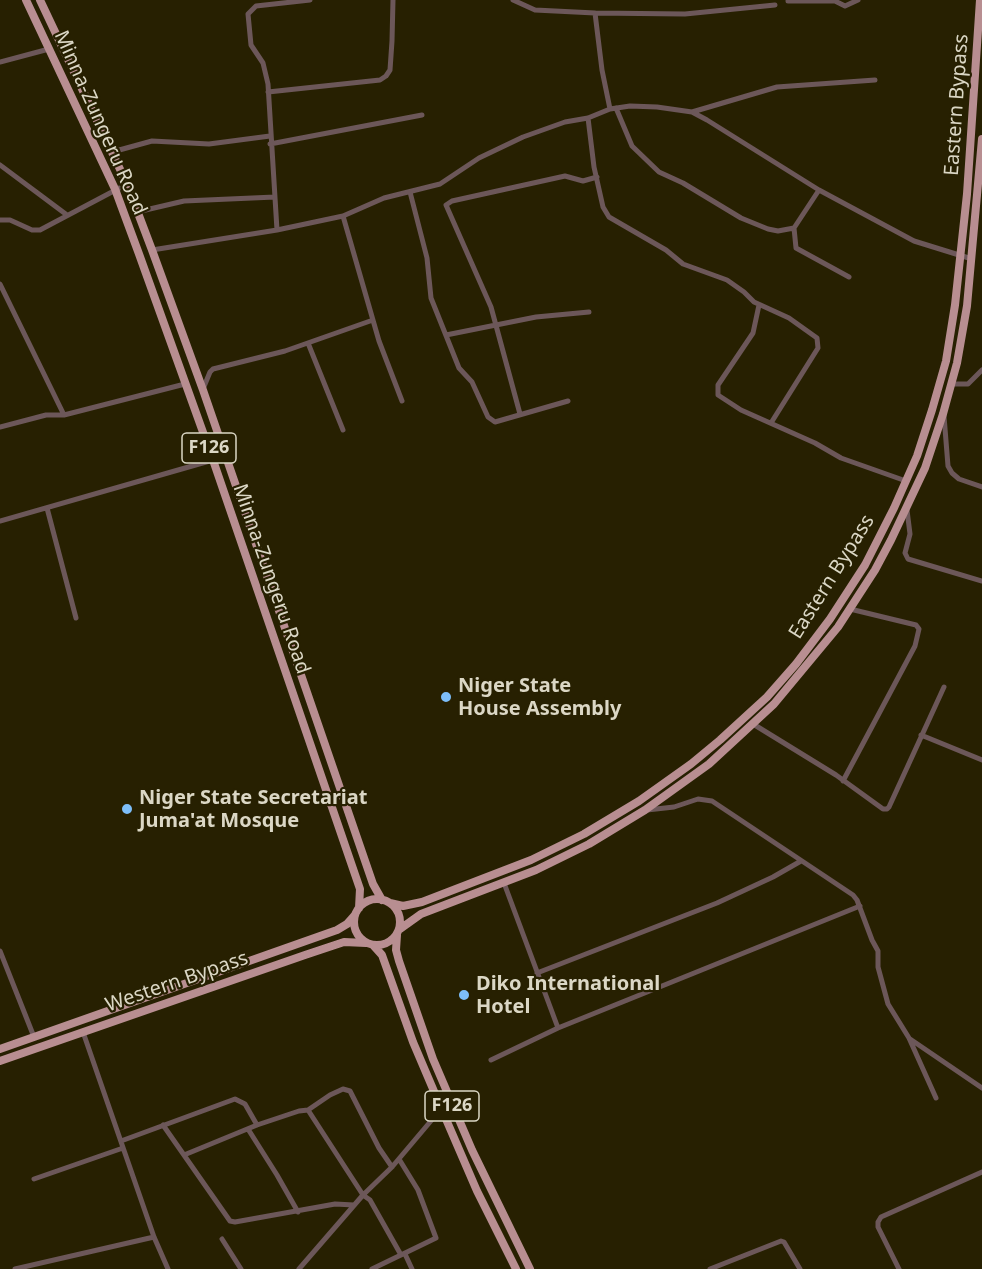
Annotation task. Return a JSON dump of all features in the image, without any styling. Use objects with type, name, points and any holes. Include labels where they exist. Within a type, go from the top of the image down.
[{"type":"main road","name":"Minna-Zungeru Road","points":[[26,0],[115,189],[213,460],[360,889],[357,911]]},
{"type":"main road","name":"Minna-Zungeru Road","points":[[40,0],[127,184],[203,390],[369,874],[376,892],[386,901]]},
{"type":"main road","name":"Eastern Bypass","points":[[386,901],[409,906],[531,860],[584,834],[639,801],[691,764],[767,697],[796,664],[830,619],[881,537],[906,481],[932,410],[945,361],[961,257],[980,0]]},
{"type":"main road","name":"Eastern Bypass","points":[[398,932],[420,914],[504,883],[589,844],[645,810],[709,764],[753,724],[804,670],[838,627],[875,570],[906,508],[944,414],[967,306],[982,139]]},
{"type":"main road","points":[[251,573],[263,569]]},
{"type":"main road","points":[[357,911],[366,902],[374,899],[386,901]]},
{"type":"main road","name":"F126","points":[[386,901],[399,914],[399,961],[424,1035],[451,1103],[488,1185],[530,1269]]},
{"type":"main road","name":"F126","points":[[357,911],[355,931],[382,956],[387,966],[413,1042],[441,1109],[477,1191],[516,1269]]},
{"type":"main road","name":"Western Bypass","points":[[0,1049],[337,930],[357,911]]},
{"type":"main road","points":[[369,944],[386,944],[398,932]]},
{"type":"main road","name":"Western Bypass","points":[[0,1061],[344,942],[369,944]]},
{"type":"main road","points":[[477,1191],[488,1185]]},
{"type":"street","points":[[277,230],[266,69],[251,45],[248,14],[256,6],[310,0]]},
{"type":"street","points":[[268,92],[380,80],[386,76],[390,70],[393,0]]},
{"type":"street","points":[[513,0],[535,10],[595,13],[685,14],[775,5]]},
{"type":"street","points":[[788,1],[835,1],[845,6],[858,0]]},
{"type":"street","points":[[595,13],[602,70],[613,108],[632,146],[659,172],[741,218],[768,230],[794,228]]},
{"type":"street","points":[[0,62],[49,49]]},
{"type":"street","points":[[692,112],[777,87],[875,80]]},
{"type":"street","points":[[152,250],[277,230],[343,216],[384,198],[440,184],[478,158],[523,137],[565,122],[588,118],[613,108],[657,107],[692,112],[819,190],[914,241],[972,259]]},
{"type":"street","points":[[270,144],[422,115]]},
{"type":"street","points":[[588,118],[603,207],[609,217],[666,250],[682,264],[736,285],[759,305],[804,327],[819,341],[818,348],[771,423]]},
{"type":"street","points":[[112,152],[152,141],[209,144],[270,136]]},
{"type":"street","points":[[0,165],[67,215]]},
{"type":"street","points":[[520,414],[490,307],[446,205],[452,201],[565,176],[583,181],[597,177]]},
{"type":"street","points":[[0,220],[10,220],[36,231],[127,184]]},
{"type":"street","points":[[819,190],[794,228],[796,248],[849,277]]},
{"type":"street","points":[[410,192],[427,258],[431,298],[459,368],[472,382],[491,421],[495,422],[568,401]]},
{"type":"street","points":[[137,212],[184,201],[274,197]]},
{"type":"street","points":[[343,216],[373,320],[402,401]]},
{"type":"street","points":[[0,284],[64,415]]},
{"type":"street","points":[[759,305],[753,333],[718,385],[718,395],[741,410],[849,461],[906,481]]},
{"type":"street","points":[[446,335],[550,315],[589,312]]},
{"type":"street","points":[[203,390],[213,369],[308,343],[373,320]]},
{"type":"street","points":[[308,343],[343,430]]},
{"type":"street","points":[[952,384],[968,384],[982,370]]},
{"type":"street","points":[[0,427],[46,415],[64,415],[185,384]]},
{"type":"street","points":[[944,414],[948,466],[959,479],[982,486]]},
{"type":"street","points":[[0,511],[1,520],[213,460]]},
{"type":"street","points":[[47,508],[76,618]]},
{"type":"street","points":[[906,508],[910,521],[910,534],[905,552],[908,559],[982,581]]},
{"type":"street","points":[[843,781],[915,646],[919,629],[916,625],[850,609]]},
{"type":"street","points":[[753,724],[843,781],[876,805],[887,809],[890,807],[944,687]]},
{"type":"street","points":[[921,735],[982,760]]},
{"type":"street","points":[[645,810],[674,807],[698,799],[712,801],[853,895],[860,906],[878,951],[878,966],[885,995],[909,1038],[936,1098]]},
{"type":"street","points":[[537,973],[717,903],[801,861]]},
{"type":"street","points":[[504,883],[558,1028]]},
{"type":"street","points":[[491,1060],[558,1028],[860,906]]},
{"type":"street","points":[[0,951],[34,1037]]},
{"type":"street","points":[[83,1032],[154,1237],[168,1269]]},
{"type":"street","points":[[909,1038],[982,1088]]},
{"type":"street","points":[[184,1155],[257,1125],[308,1110],[340,1089],[348,1089],[392,1167]]},
{"type":"street","points":[[34,1179],[122,1145],[163,1125],[235,1099],[245,1104],[257,1125]]},
{"type":"street","points":[[299,1269],[363,1195],[392,1167],[441,1109]]},
{"type":"street","points":[[308,1110],[363,1195],[370,1200],[411,1269]]},
{"type":"street","points":[[163,1125],[230,1221],[298,1212],[334,1204],[354,1205]]},
{"type":"street","points":[[248,1129],[298,1212]]},
{"type":"street","points":[[372,1269],[434,1240],[437,1236],[418,1190],[399,1159]]},
{"type":"street","points":[[899,1269],[878,1227],[881,1217],[982,1172]]},
{"type":"street","points":[[15,1269],[154,1237]]},
{"type":"street","points":[[222,1239],[241,1269]]},
{"type":"street","points":[[710,1269],[781,1241],[784,1242],[800,1269]]},
{"type":"place","name":"Niger State House Assembly","points":[[446,697]]},
{"type":"place","name":"Niger State Secretariat Juma'at Mosque","points":[[127,809]]},
{"type":"place","name":"Diko International Hotel","points":[[464,995]]}]
